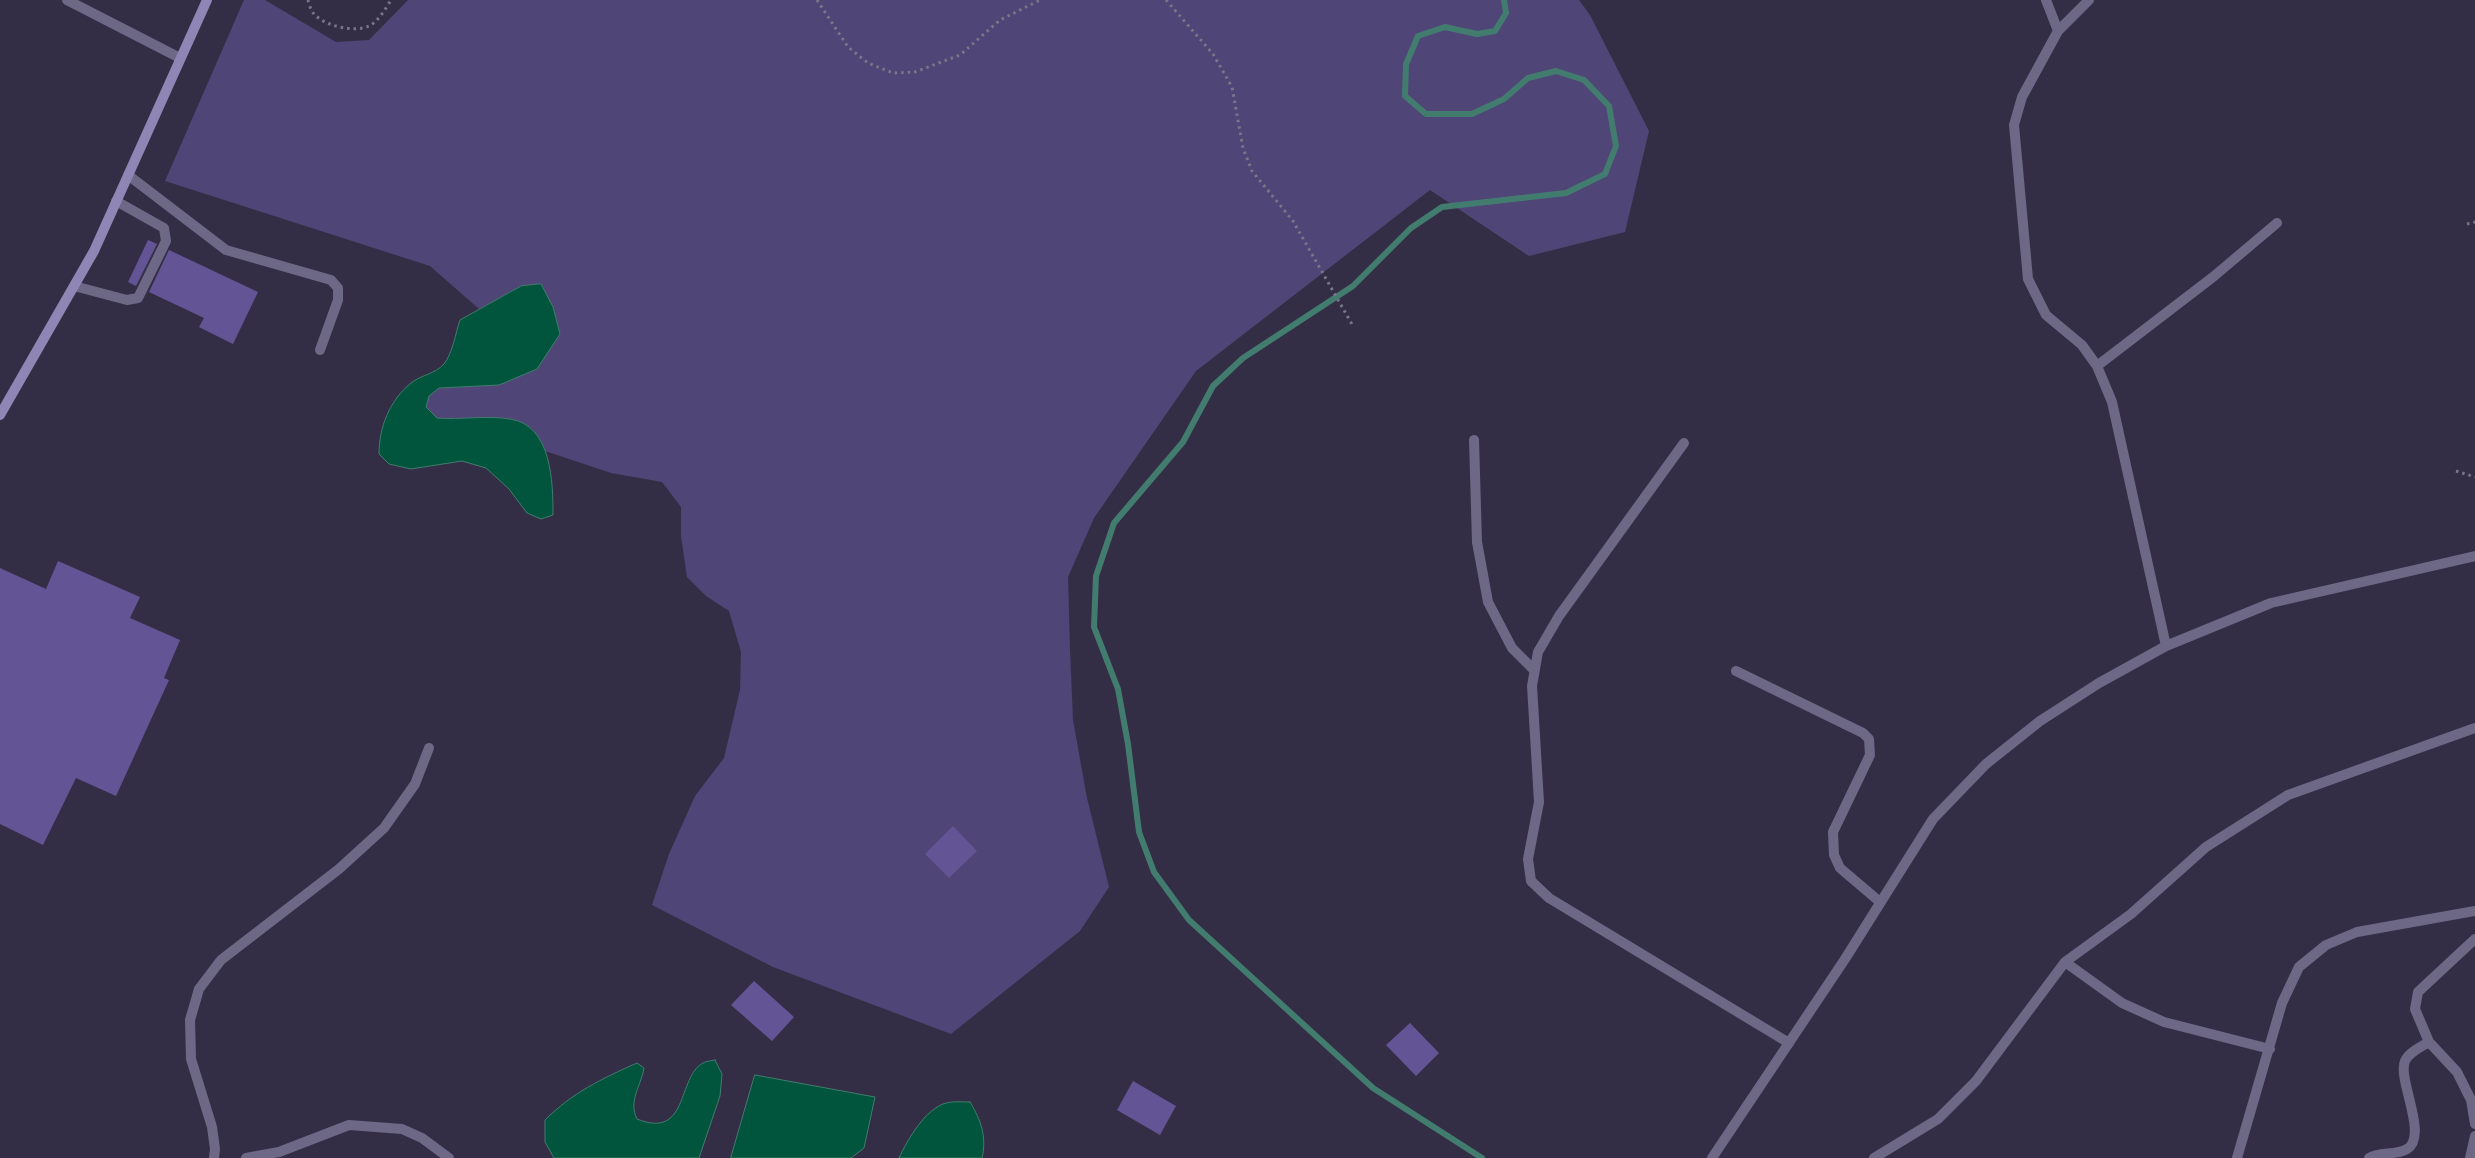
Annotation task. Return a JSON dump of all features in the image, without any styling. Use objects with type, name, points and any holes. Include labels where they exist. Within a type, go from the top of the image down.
[{"type":"main road","points":[[0,415],[94,251],[207,0]]},
{"type":"street","points":[[67,0],[180,58]]},
{"type":"street","points":[[2046,0],[2058,31]]},
{"type":"street","points":[[2089,0],[2058,31],[2022,97],[2014,125],[2023,240],[2028,279],[2046,315],[2082,345],[2097,366],[2112,402],[2166,646]]},
{"type":"street","points":[[128,175],[226,250],[331,280],[338,288],[338,300],[320,350]]},
{"type":"street","points":[[74,286],[127,300],[138,298],[166,241],[164,228],[116,201]]},
{"type":"street","points":[[2097,366],[2213,277],[2277,224]]},
{"type":"street","points":[[1474,440],[1477,542],[1488,602],[1512,648],[1534,670]]},
{"type":"street","points":[[1684,443],[1559,616],[1538,652],[1532,686],[1539,802],[1528,859],[1531,881],[1549,898],[1789,1043]]},
{"type":"street","points":[[1712,1158],[1789,1043],[1933,819],[1986,764],[2040,721],[2098,682],[2166,646],[2271,603],[2475,556]]},
{"type":"street","points":[[1736,671],[1863,733],[1869,739],[1870,755],[1833,832],[1834,855],[1840,868],[1880,902]]},
{"type":"street","points":[[1874,1158],[1938,1119],[1976,1081],[2065,962],[2131,914],[2206,847],[2288,795],[2475,728]]},
{"type":"street","points":[[214,1158],[215,1149],[212,1127],[191,1059],[190,1020],[199,989],[221,960],[339,869],[384,828],[415,784],[428,748]]},
{"type":"street","points":[[2237,1158],[2282,1003],[2299,967],[2326,945],[2356,932],[2475,911]]},
{"type":"street","points":[[2475,939],[2418,992],[2415,1009],[2429,1042],[2457,1072],[2471,1100],[2475,1124]]},
{"type":"street","points":[[2065,962],[2122,1003],[2164,1022],[2270,1049]]},
{"type":"street","points":[[2370,1158],[2407,1149],[2412,1142],[2414,1131],[2410,1098],[2402,1071],[2405,1059],[2411,1052],[2429,1042]]},
{"type":"street","points":[[246,1158],[279,1152],[349,1125],[402,1129],[422,1138],[449,1158]]},
{"type":"street","points":[[2470,1158],[2475,1136]]},
{"type":"path","points":[[308,0],[314,14],[329,23],[350,29],[369,26],[384,12],[391,0]]},
{"type":"path","points":[[817,0],[848,47],[868,63],[893,73],[915,72],[960,55],[1000,20],[1040,0]]},
{"type":"path","points":[[1166,0],[1218,62],[1232,87],[1243,148],[1252,171],[1293,222],[1322,268],[1353,326]]},
{"type":"path","points":[[2467,224],[2475,222]]},
{"type":"path","points":[[2456,471],[2475,477]]},
{"type":"shaded area","points":[[244,0],[265,0],[336,42],[369,40],[408,0],[1579,0],[1590,15],[1649,131],[1625,232],[1529,256],[1430,190],[1196,371],[1094,518],[1068,577],[1073,720],[1087,798],[1109,887],[1080,931],[951,1034],[773,967],[652,905],[669,854],[695,796],[724,758],[740,690],[741,652],[729,611],[706,596],[687,577],[681,536],[681,507],[662,482],[611,473],[545,451],[532,429],[512,419],[437,418],[426,407],[429,396],[439,388],[464,386],[521,286],[479,309],[430,266],[165,181]]},
{"type":"shaded area","points":[[541,284],[553,307],[560,334],[537,369],[499,385],[439,388],[429,396],[426,407],[437,418],[492,417],[510,419],[524,424],[534,432],[542,444],[547,457],[552,487],[553,515],[541,519],[527,513],[509,489],[486,468],[462,461],[411,469],[389,464],[379,454],[379,444],[383,425],[391,407],[403,390],[411,383],[444,364],[452,349],[460,320],[521,286]]},
{"type":"shaded area","points":[[715,1060],[722,1074],[720,1096],[699,1158],[554,1158],[545,1142],[545,1120],[555,1110],[588,1087],[637,1063],[644,1068],[634,1100],[637,1119],[654,1123],[666,1121],[674,1114],[680,1104],[695,1070],[704,1062]]},
{"type":"shaded area","points":[[755,1075],[875,1097],[864,1148],[851,1158],[731,1158]]},
{"type":"shaded area","points":[[970,1102],[982,1129],[984,1143],[982,1158],[899,1158],[912,1134],[931,1111],[946,1103]]},
{"type":"building","points":[[148,240],[157,244],[136,286],[128,282]]},
{"type":"building","points":[[169,250],[258,292],[233,344],[199,327],[204,318],[149,292]]},
{"type":"building","points":[[58,561],[140,597],[130,618],[180,640],[164,678],[169,680],[116,796],[76,778],[43,845],[0,824],[0,568],[46,589]]},
{"type":"building","points":[[953,826],[977,851],[949,878],[925,854]]},
{"type":"building","points":[[754,981],[794,1017],[772,1041],[731,1005]]},
{"type":"building","points":[[1410,1023],[1439,1053],[1416,1076],[1386,1045]]},
{"type":"building","points":[[1133,1081],[1176,1106],[1160,1135],[1117,1110]]},
{"type":"waterway","points":[[1482,1158],[1373,1088],[1189,920],[1154,872],[1139,832],[1128,744],[1118,689],[1094,627],[1096,576],[1114,523],[1183,442],[1213,386],[1243,358],[1353,286],[1411,228],[1442,207],[1566,193],[1605,174],[1616,146],[1609,106],[1584,80],[1556,71],[1528,78],[1504,99],[1472,114],[1426,114],[1405,96],[1406,64],[1418,36],[1445,27],[1477,34],[1495,31],[1506,13],[1504,0]]}]
